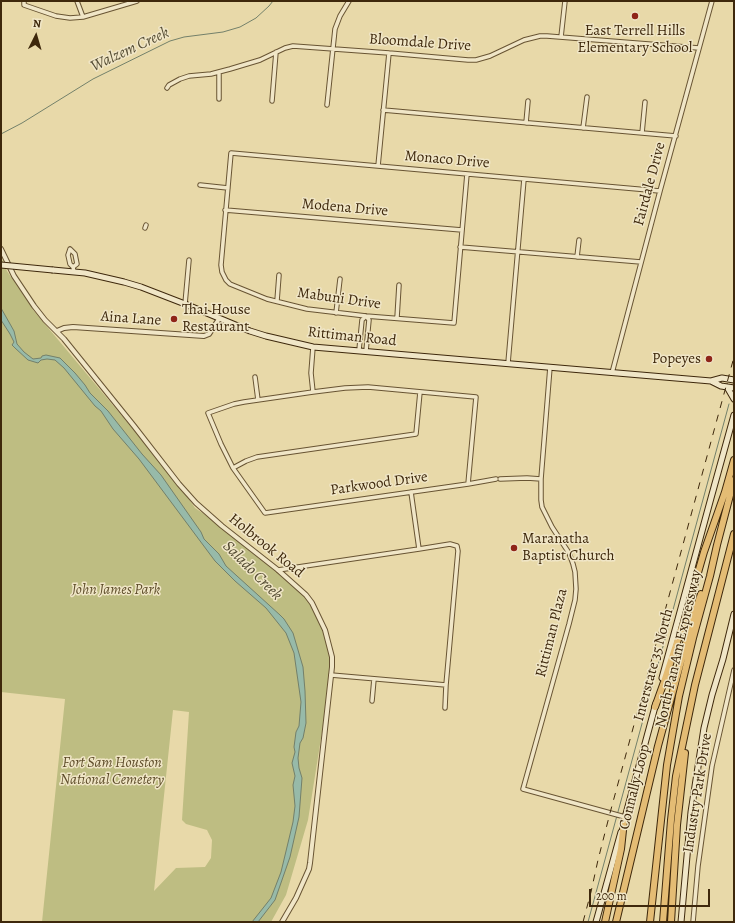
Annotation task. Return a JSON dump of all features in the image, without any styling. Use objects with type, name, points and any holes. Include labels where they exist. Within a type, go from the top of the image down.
[{"type":"highway","points":[[655,707],[684,621],[704,552],[725,492],[734,460]]},
{"type":"highway","name":"North Pan Am Expressway","points":[[650,922],[663,795],[674,722],[686,666],[734,480]]},
{"type":"highway","name":"North Pan Am Expressway","points":[[663,922],[676,776],[694,685],[734,534]]},
{"type":"highway","name":"Connally Loop","points":[[616,922],[658,746],[694,614],[717,544]]},
{"type":"highway","points":[[671,922],[677,825],[689,711]]},
{"type":"highway","points":[[605,922],[621,849],[624,819]]},
{"type":"main road","name":"Rittiman Road","points":[[1,265],[53,270],[74,270],[124,282],[185,304],[250,331],[313,346],[711,382],[721,386],[734,388]]},
{"type":"main road","points":[[722,378],[734,376]]},
{"type":"main road","name":"Rittiman Road","points":[[711,382],[722,378],[734,380]]},
{"type":"main road","points":[[727,387],[734,399]]},
{"type":"main road","name":"Interstate 35 North","points":[[596,922],[734,415]]},
{"type":"main road","points":[[681,922],[691,812],[703,735],[712,694],[734,614]]},
{"type":"street","points":[[77,1],[83,17]]},
{"type":"street","points":[[24,3],[60,17],[70,18],[83,17],[136,1]]},
{"type":"street","points":[[327,104],[333,37],[337,22],[349,1]]},
{"type":"street","points":[[561,37],[565,1]]},
{"type":"street","name":"Fairdale Drive","points":[[612,373],[712,1]]},
{"type":"street","name":"Bloomdale Drive","points":[[167,88],[169,84],[189,76],[219,72],[260,60],[293,46],[468,60],[476,60],[490,56],[517,43],[532,38],[547,36],[699,48]]},
{"type":"street","points":[[272,101],[276,52]]},
{"type":"street","points":[[378,166],[389,53]]},
{"type":"street","points":[[219,72],[220,99]]},
{"type":"street","points":[[584,128],[587,97]]},
{"type":"street","points":[[526,123],[528,101]]},
{"type":"street","points":[[642,133],[644,102]]},
{"type":"street","points":[[384,110],[676,136]]},
{"type":"street","name":"Monaco Drive","points":[[228,188],[231,153],[660,191]]},
{"type":"street","points":[[467,174],[460,247],[641,262]]},
{"type":"street","points":[[508,363],[524,179]]},
{"type":"street","points":[[200,185],[228,188],[226,210]]},
{"type":"street","name":"Modena Drive","points":[[226,210],[462,230]]},
{"type":"street","name":"Mabuni Drive","points":[[226,210],[221,265],[222,272],[226,280],[230,284],[267,299],[307,309],[366,316],[454,323],[460,247]]},
{"type":"street","points":[[577,257],[579,240]]},
{"type":"street","name":"Holbrook Road","points":[[1,249],[14,276],[34,306],[45,320],[57,331],[179,484],[196,503],[222,526],[278,570],[306,595],[320,619],[328,640],[332,657],[332,667],[309,870],[296,898],[282,922]]},
{"type":"street","points":[[185,304],[189,260]]},
{"type":"street","points":[[276,301],[279,275]]},
{"type":"street","points":[[336,312],[340,279]]},
{"type":"street","points":[[396,318],[399,285]]},
{"type":"street","points":[[359,350],[362,320],[366,316],[369,320],[366,351]]},
{"type":"street","name":"Aina Lane","points":[[57,331],[64,328],[73,327],[204,336],[209,334],[219,319]]},
{"type":"street","points":[[313,346],[311,373],[313,392]]},
{"type":"street","name":"Rittiman Plaza","points":[[550,367],[540,488],[542,507],[552,527],[569,553],[575,572],[576,589],[571,616],[522,789],[617,815],[624,819]]},
{"type":"street","points":[[255,377],[258,400]]},
{"type":"street","points":[[420,392],[416,434],[257,457],[233,468],[208,413],[234,404],[345,388],[368,387],[476,397],[468,484]]},
{"type":"street","name":"Parkwood Drive","points":[[233,468],[265,513],[498,479],[541,479]]},
{"type":"street","points":[[411,492],[420,548]]},
{"type":"street","points":[[278,570],[420,548],[450,544],[456,546],[458,551],[445,708]]},
{"type":"street","name":"Industry Park Drive","points":[[693,922],[698,866],[712,766],[734,670]]},
{"type":"street","points":[[331,675],[446,686]]},
{"type":"street","points":[[372,701],[374,679]]},
{"type":"green space","name":"John James Park","points":[[1,257],[7,271],[34,311],[179,484],[195,508],[222,526],[285,576],[309,598],[323,625],[330,648],[331,675],[308,820],[286,895],[271,922],[42,922],[65,699],[1,692]],"holes":[[[173,710],[189,712],[182,820],[186,824],[207,830],[212,840],[211,858],[205,867],[176,868],[154,891]]]},
{"type":"shaded area","points":[[1,308],[14,331],[17,344],[24,352],[33,359],[41,358],[42,356],[46,355],[60,358],[75,373],[90,393],[108,411],[142,454],[161,475],[201,532],[204,539],[219,554],[226,566],[284,619],[293,633],[303,667],[305,691],[306,723],[303,738],[300,743],[298,758],[302,778],[299,817],[290,857],[275,900],[258,922],[252,922],[271,898],[281,872],[293,822],[295,806],[293,785],[295,776],[292,763],[295,752],[294,747],[296,732],[299,726],[301,702],[294,653],[286,633],[266,608],[215,561],[139,459],[113,429],[101,411],[95,406],[64,368],[55,360],[41,360],[38,363],[28,360],[12,345],[14,342],[1,320]]},
{"type":"waterway","name":"Walzem Creek","points":[[1,134],[22,123],[93,79],[170,41],[184,37],[223,32],[240,27],[256,18],[273,1]]},
{"type":"waterway","points":[[588,922],[729,404]]},
{"type":"railway","points":[[583,922],[610,813],[734,357]]},
{"type":"place","name":"East Terrell Hills Elementary School","points":[[635,16]]},
{"type":"place","name":"Thai House Restaurant","points":[[174,319]]},
{"type":"place","name":"Popeyes","points":[[709,359]]},
{"type":"place","name":"Maranatha Baptist Church","points":[[514,548]]},
{"type":"water label","name":"Salado Creek","points":[[252,571]]},
{"type":"park label","name":"Fort Sam Houston National Cemetery","points":[[112,772]]}]
